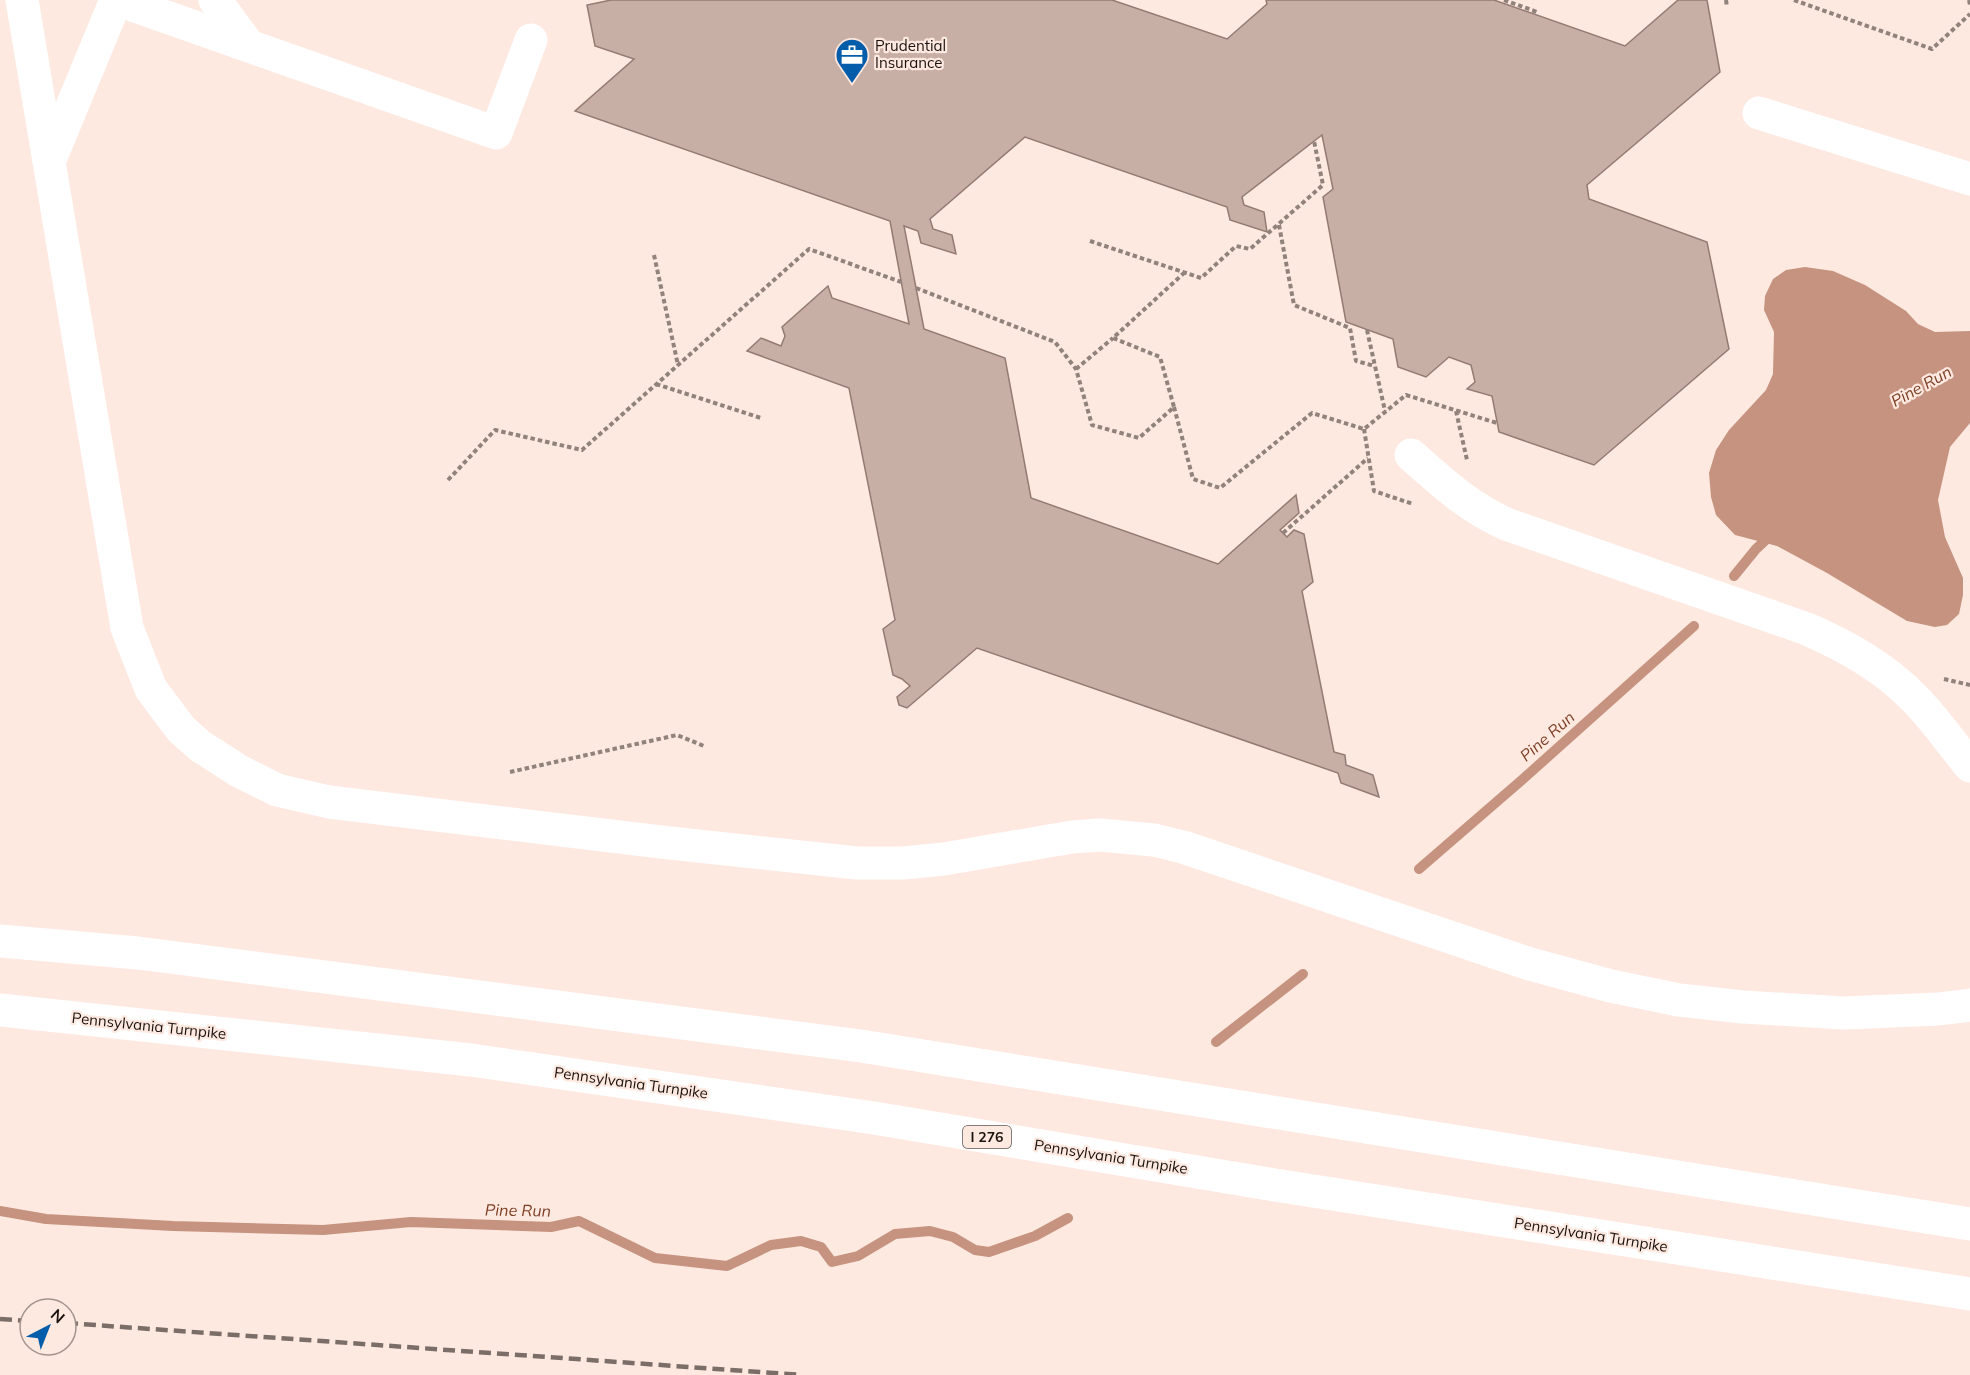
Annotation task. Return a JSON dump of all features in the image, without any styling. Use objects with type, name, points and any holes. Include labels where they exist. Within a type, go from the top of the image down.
[{"type":"main road","points":[[22,0],[127,628],[151,689],[181,729],[200,746],[239,771],[277,789],[340,803],[857,863],[903,863],[944,859],[1072,837],[1100,836],[1154,840],[1194,850],[1530,964],[1611,986],[1679,1000],[1844,1014],[1970,1005]]},
{"type":"main road","points":[[49,162],[117,0],[496,133],[531,40]]},
{"type":"main road","points":[[215,0],[249,46]]},
{"type":"main road","points":[[1759,113],[1970,179]]},
{"type":"main road","points":[[1412,454],[1462,499],[1481,512],[1506,524],[1807,629],[1831,640],[1872,664],[1913,696],[1970,766]]},
{"type":"main road","points":[[0,941],[138,953],[861,1046],[1970,1224]]},
{"type":"main road","name":"Pennsylvania Turnpike","points":[[0,1010],[483,1061],[874,1118],[1275,1185],[1970,1294]]},
{"type":"path","points":[[1504,0],[1537,12]]},
{"type":"path","points":[[1726,0],[1727,7]]},
{"type":"path","points":[[1794,0],[1932,49],[1970,14]]},
{"type":"path","points":[[1969,0],[1970,5]]},
{"type":"path","points":[[1090,241],[1201,278],[1236,246],[1250,249],[1323,185],[1314,141]]},
{"type":"path","points":[[1279,224],[1294,305],[1350,328],[1356,361],[1375,366]]},
{"type":"path","points":[[448,480],[495,430],[582,450],[809,249],[901,282]]},
{"type":"path","points":[[654,255],[678,365]]},
{"type":"path","points":[[1076,369],[1184,273]]},
{"type":"path","points":[[916,288],[1055,342],[1076,369],[1092,425],[1139,438],[1174,407]]},
{"type":"path","points":[[1367,330],[1385,412]]},
{"type":"path","points":[[1113,338],[1160,357],[1194,479],[1220,488],[1312,413],[1364,429],[1406,395],[1497,423]]},
{"type":"path","points":[[656,384],[761,418]]},
{"type":"path","points":[[1283,533],[1368,458]]},
{"type":"path","points":[[510,772],[677,735],[704,746]]},
{"type":"water","points":[[1805,267],[1833,271],[1865,285],[1906,311],[1918,324],[1935,332],[1970,331],[1970,423],[1950,447],[1938,500],[1945,537],[1963,578],[1963,595],[1959,614],[1947,625],[1935,627],[1907,621],[1777,546],[1735,535],[1716,515],[1711,497],[1709,473],[1716,450],[1729,430],[1766,390],[1773,374],[1774,332],[1764,310],[1765,296],[1773,279],[1786,270]]},
{"type":"building","points":[[611,0],[1112,0],[1227,39],[1267,4],[1266,0],[1494,0],[1625,46],[1678,0],[1707,0],[1720,72],[1587,185],[1589,199],[1707,242],[1729,349],[1594,465],[1499,432],[1492,396],[1467,389],[1475,382],[1471,365],[1449,357],[1426,377],[1398,367],[1393,339],[1346,322],[1323,197],[1333,189],[1322,135],[1242,197],[1244,205],[1264,212],[1267,232],[1230,220],[1227,207],[1025,137],[930,219],[933,229],[952,235],[956,254],[921,243],[918,231],[904,226],[924,329],[1005,358],[1031,498],[1218,564],[1296,495],[1299,513],[1280,530],[1287,537],[1294,530],[1304,534],[1313,582],[1302,591],[1334,752],[1345,755],[1346,765],[1373,775],[1379,797],[1341,783],[1338,773],[977,648],[907,708],[899,705],[897,697],[910,686],[893,675],[883,629],[895,620],[849,388],[747,351],[761,338],[781,346],[785,336],[782,327],[828,286],[832,298],[909,324],[890,221],[575,111],[634,59],[595,46],[587,5]]},
{"type":"waterway","name":"Pine Run","points":[[1734,576],[1756,549],[1772,534]]},
{"type":"waterway","name":"Pine Run","points":[[1419,869],[1694,626]]},
{"type":"waterway","name":"Pine Run","points":[[1216,1042],[1303,974]]},
{"type":"waterway","name":"Pine Run","points":[[0,1211],[46,1219],[173,1226],[323,1230],[411,1222],[551,1227],[579,1221],[655,1258],[727,1266],[771,1245],[801,1241],[821,1247],[832,1262],[858,1256],[895,1234],[930,1231],[953,1237],[975,1250],[989,1252],[1035,1236],[1068,1218]]},
{"type":"railway","points":[[0,1319],[18,1320]]},
{"type":"railway","points":[[78,1324],[802,1375]]},
{"type":"place","name":"Prudential Insurance","points":[[852,84]]}]
